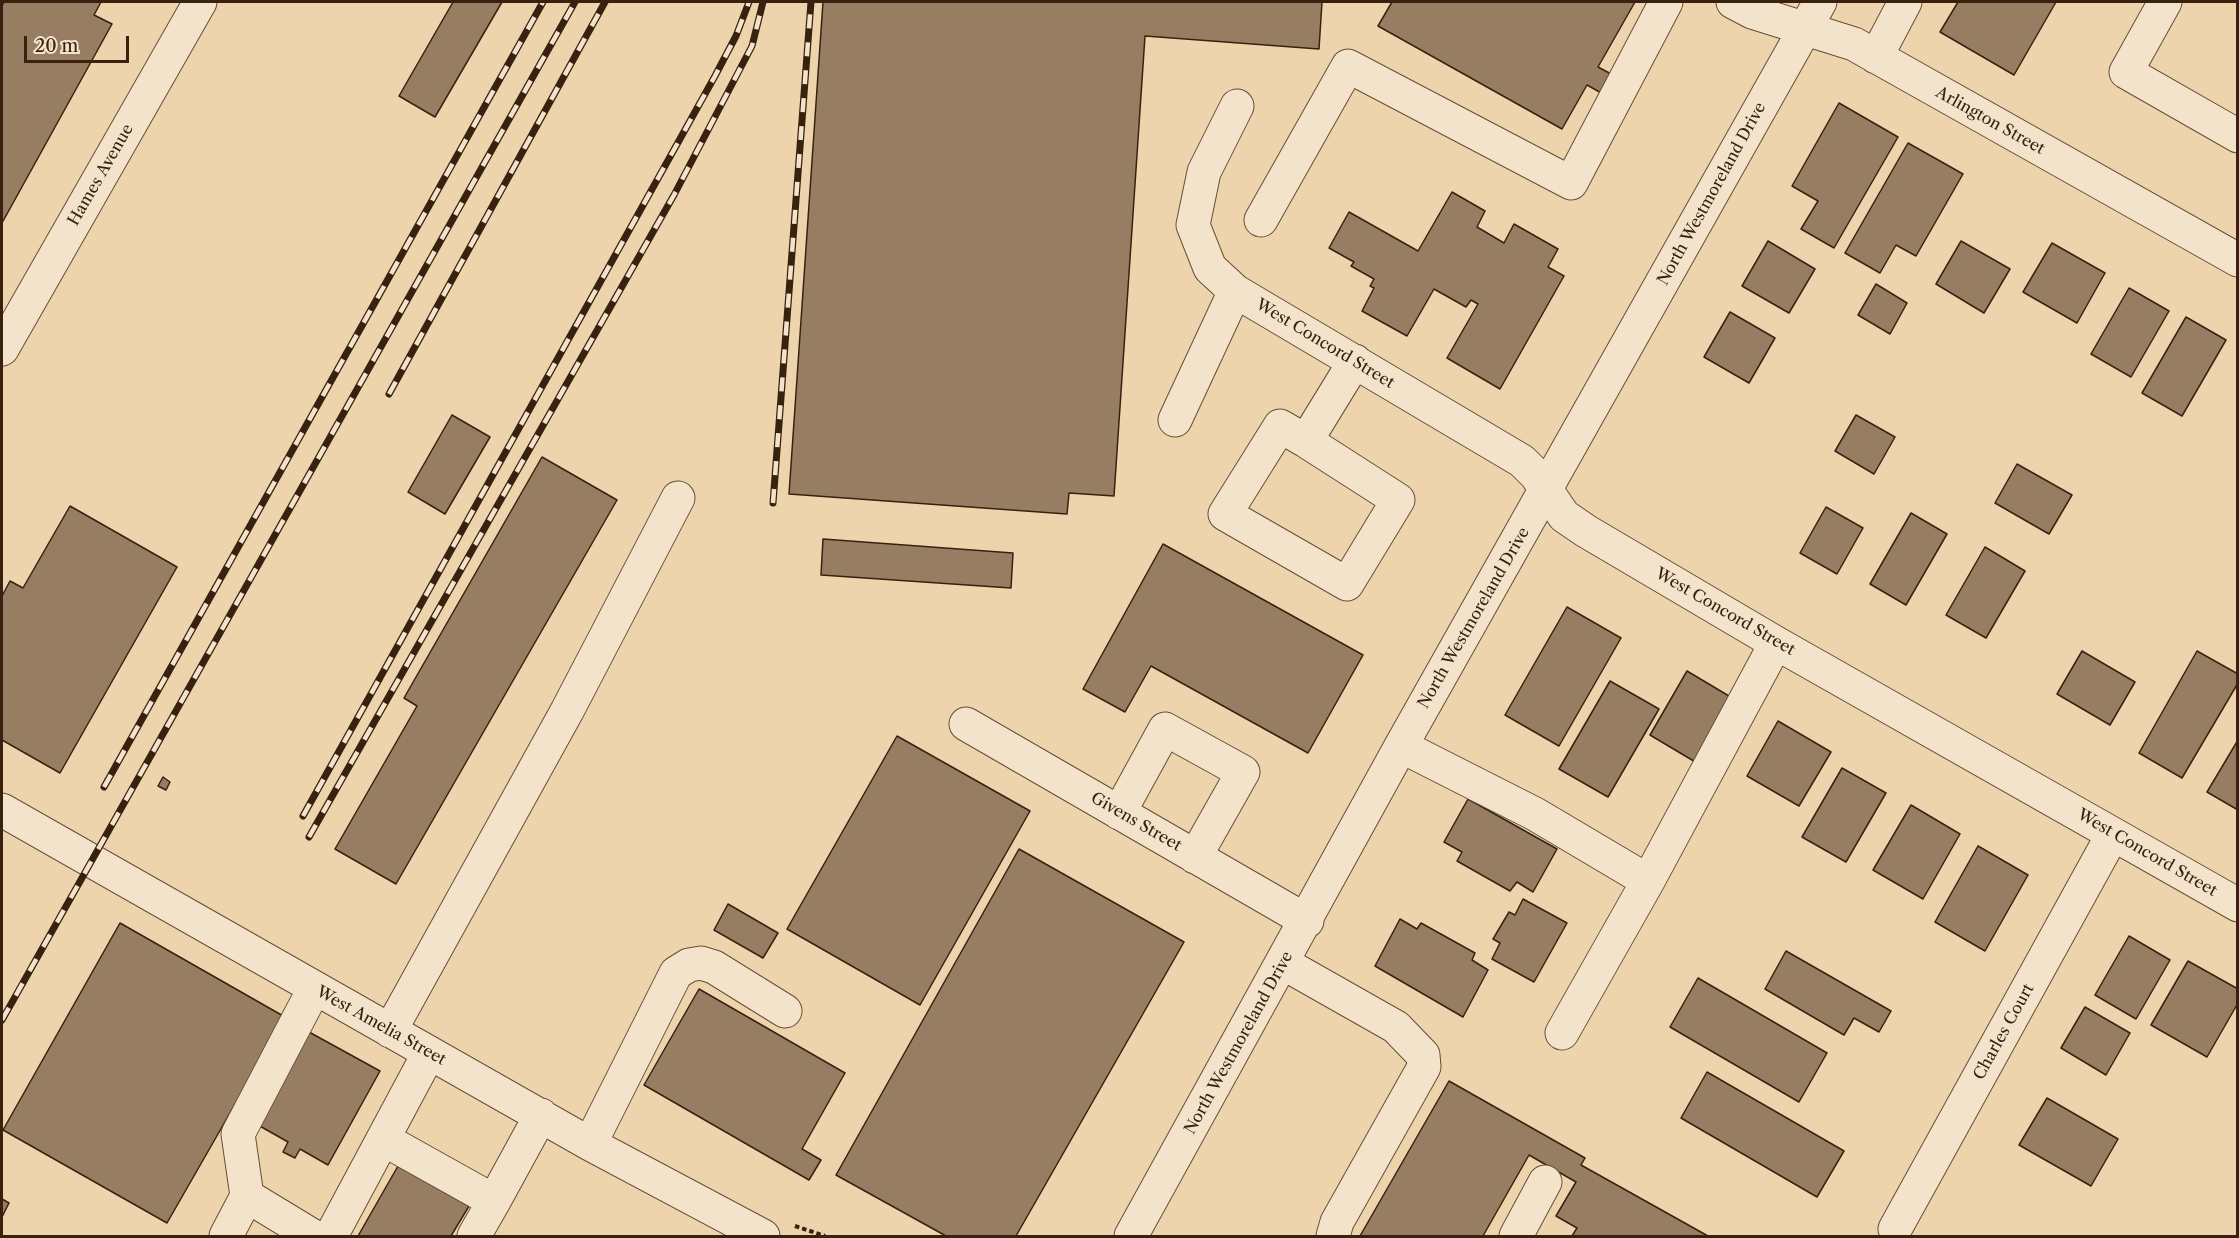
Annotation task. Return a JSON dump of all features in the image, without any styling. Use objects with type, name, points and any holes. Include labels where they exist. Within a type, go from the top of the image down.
[{"type":"street","name":"Hames Avenue","points":[[2,349],[200,2]]},
{"type":"street","points":[[1261,220],[1348,66],[1571,183],[1666,2]]},
{"type":"street","name":"Arlington Street","points":[[1733,2],[1752,12],[1812,15],[1876,57],[2238,260]]},
{"type":"street","points":[[1876,57],[1905,2]]},
{"type":"street","points":[[2165,2],[2126,72],[2238,136]]},
{"type":"street","name":"North Westmoreland Drive","points":[[1131,1236],[1401,746],[1546,492],[1812,15]]},
{"type":"street","name":"West Concord Street","points":[[1237,106],[1204,172],[1193,225],[1210,267],[1235,291],[1522,461],[1536,476],[1564,516],[1586,531],[1776,643],[2238,905]]},
{"type":"street","points":[[1175,420],[1235,291]]},
{"type":"street","points":[[1306,441],[1355,361]]},
{"type":"street","points":[[1280,426],[1306,441],[1398,500],[1347,584],[1225,514],[1280,426]]},
{"type":"street","points":[[390,1031],[567,711],[678,498]]},
{"type":"street","points":[[1562,1033],[1648,881],[1776,643]]},
{"type":"street","name":"Givens Street","points":[[966,724],[1306,921]]},
{"type":"street","points":[[1119,813],[1165,729],[1243,772],[1196,856]]},
{"type":"street","points":[[1401,746],[1535,814],[1648,881]]},
{"type":"street","name":"West Amelia Street","points":[[2,810],[590,1144],[763,1236]]},
{"type":"street","name":"Charles Court","points":[[1895,1229],[2113,834]]},
{"type":"street","points":[[590,1144],[676,973],[689,965],[701,963],[714,967],[785,1011]]},
{"type":"street","points":[[1283,963],[1396,1028],[1423,1055],[1424,1067],[1337,1222],[1333,1236]]},
{"type":"street","points":[[226,1236],[247,1196],[238,1134],[314,989]]},
{"type":"street","points":[[331,1236],[429,1053]]},
{"type":"street","points":[[474,1236],[541,1115]]},
{"type":"street","points":[[383,1139],[494,1201]]},
{"type":"street","points":[[1516,1236],[1545,1182]]},
{"type":"street","points":[[247,1196],[313,1236]]},
{"type":"building","points":[[4,2],[101,2],[94,15],[112,24],[2,223],[2,6]]},
{"type":"building","points":[[453,2],[502,2],[435,117],[399,96]]},
{"type":"building","points":[[823,2],[1322,2],[1319,49],[1145,36],[1114,496],[1069,493],[1067,514],[789,494]]},
{"type":"building","points":[[1392,2],[1635,2],[1598,67],[1613,75],[1603,94],[1587,85],[1562,129],[1378,26]]},
{"type":"building","points":[[1958,2],[2056,2],[2014,75],[1940,32]]},
{"type":"building","points":[[1839,103],[1898,137],[1834,248],[1801,229],[1818,201],[1792,186]]},
{"type":"building","points":[[1908,143],[1963,174],[1916,256],[1896,245],[1880,273],[1845,253]]},
{"type":"building","points":[[1452,192],[1485,211],[1477,227],[1504,243],[1514,224],[1558,249],[1548,267],[1564,276],[1500,389],[1447,358],[1478,304],[1471,300],[1466,307],[1434,289],[1407,336],[1362,311],[1374,288],[1370,286],[1374,279],[1351,266],[1354,262],[1329,248],[1349,212],[1418,251]]},
{"type":"building","points":[[1768,241],[1815,269],[1789,313],[1742,286]]},
{"type":"building","points":[[1961,241],[2010,269],[1984,313],[1936,284]]},
{"type":"building","points":[[2052,243],[2105,273],[2077,323],[2023,292]]},
{"type":"building","points":[[1876,284],[1907,303],[1890,334],[1858,315]]},
{"type":"building","points":[[2129,288],[2169,311],[2131,377],[2091,354]]},
{"type":"building","points":[[1730,312],[1775,338],[1749,383],[1704,357]]},
{"type":"building","points":[[2186,317],[2226,340],[2182,416],[2142,393]]},
{"type":"building","points":[[452,415],[490,437],[445,514],[408,492]]},
{"type":"building","points":[[1856,415],[1895,437],[1874,474],[1835,451]]},
{"type":"building","points":[[542,457],[617,500],[396,884],[335,849],[417,706],[404,698]]},
{"type":"building","points":[[2017,464],[2072,495],[2049,534],[1995,503]]},
{"type":"building","points":[[70,506],[177,567],[60,773],[2,740],[2,596],[10,581],[23,588]]},
{"type":"building","points":[[1826,507],[1863,528],[1837,574],[1800,553]]},
{"type":"building","points":[[1911,513],[1947,534],[1906,605],[1870,584]]},
{"type":"building","points":[[823,539],[1013,553],[1011,588],[821,575]]},
{"type":"building","points":[[1163,544],[1363,655],[1308,753],[1151,666],[1125,712],[1083,689]]},
{"type":"building","points":[[1985,547],[2025,571],[1986,638],[1946,615]]},
{"type":"building","points":[[1567,607],[1621,638],[1559,746],[1505,715]]},
{"type":"building","points":[[2082,651],[2135,682],[2110,725],[2057,694]]},
{"type":"building","points":[[2197,651],[2238,674],[2238,683],[2182,778],[2139,753]]},
{"type":"building","points":[[1687,671],[1734,699],[1697,763],[1650,735]]},
{"type":"building","points":[[1610,681],[1659,709],[1608,797],[1559,769]]},
{"type":"building","points":[[1778,721],[1831,752],[1799,806],[1747,776]]},
{"type":"building","points":[[897,736],[1030,811],[920,1005],[787,929]]},
{"type":"building","points":[[2238,740],[2238,810],[2207,792]]},
{"type":"building","points":[[1842,768],[1886,793],[1846,862],[1802,837]]},
{"type":"building","points":[[163,777],[170,782],[166,790],[158,786]]},
{"type":"building","points":[[1468,799],[1557,849],[1533,892],[1517,882],[1510,891],[1457,861],[1462,852],[1444,842]]},
{"type":"building","points":[[1911,805],[1960,834],[1923,899],[1873,870]]},
{"type":"building","points":[[1978,846],[2028,875],[1985,951],[1935,922]]},
{"type":"building","points":[[1019,849],[1184,942],[1016,1236],[946,1236],[836,1175]]},
{"type":"building","points":[[1523,899],[1567,923],[1534,982],[1492,959],[1500,943],[1493,939],[1509,912],[1515,915]]},
{"type":"building","points":[[728,904],[778,933],[763,958],[714,930]]},
{"type":"building","points":[[1400,919],[1417,929],[1421,923],[1475,953],[1472,960],[1488,970],[1463,1017],[1375,966]]},
{"type":"building","points":[[120,923],[285,1017],[167,1223],[3,1130]]},
{"type":"building","points":[[2129,936],[2170,960],[2136,1019],[2095,995]]},
{"type":"building","points":[[1786,951],[1891,1011],[1879,1032],[1854,1018],[1844,1035],[1765,989]]},
{"type":"building","points":[[2188,961],[2238,989],[2238,1003],[2207,1057],[2151,1025]]},
{"type":"building","points":[[1698,978],[1827,1053],[1799,1102],[1670,1027]]},
{"type":"building","points":[[699,989],[845,1073],[802,1149],[821,1160],[809,1180],[644,1085]]},
{"type":"building","points":[[2085,1007],[2130,1033],[2106,1075],[2061,1048]]},
{"type":"building","points":[[309,1032],[380,1071],[328,1165],[300,1149],[295,1158],[283,1152],[288,1142],[258,1125]]},
{"type":"building","points":[[1707,1072],[1844,1151],[1817,1197],[1681,1118]]},
{"type":"building","points":[[1449,1081],[1585,1158],[1581,1165],[1708,1236],[1572,1236],[1577,1228],[1556,1216],[1576,1182],[1529,1155],[1483,1236],[1360,1236]]},
{"type":"building","points":[[2047,1098],[2118,1139],[2091,1186],[2019,1145]]},
{"type":"building","points":[[398,1166],[469,1206],[451,1236],[358,1236]]},
{"type":"building","points":[[2,1199],[9,1203],[2,1217]]},
{"type":"railway","points":[[104,787],[543,2]]},
{"type":"railway","points":[[2,1020],[575,2]]},
{"type":"railway","points":[[389,394],[605,2]]},
{"type":"railway","points":[[303,816],[715,76],[736,36],[749,2]]},
{"type":"railway","points":[[309,837],[674,195],[752,46],[763,2]]},
{"type":"railway","points":[[773,503],[811,2]]}]
